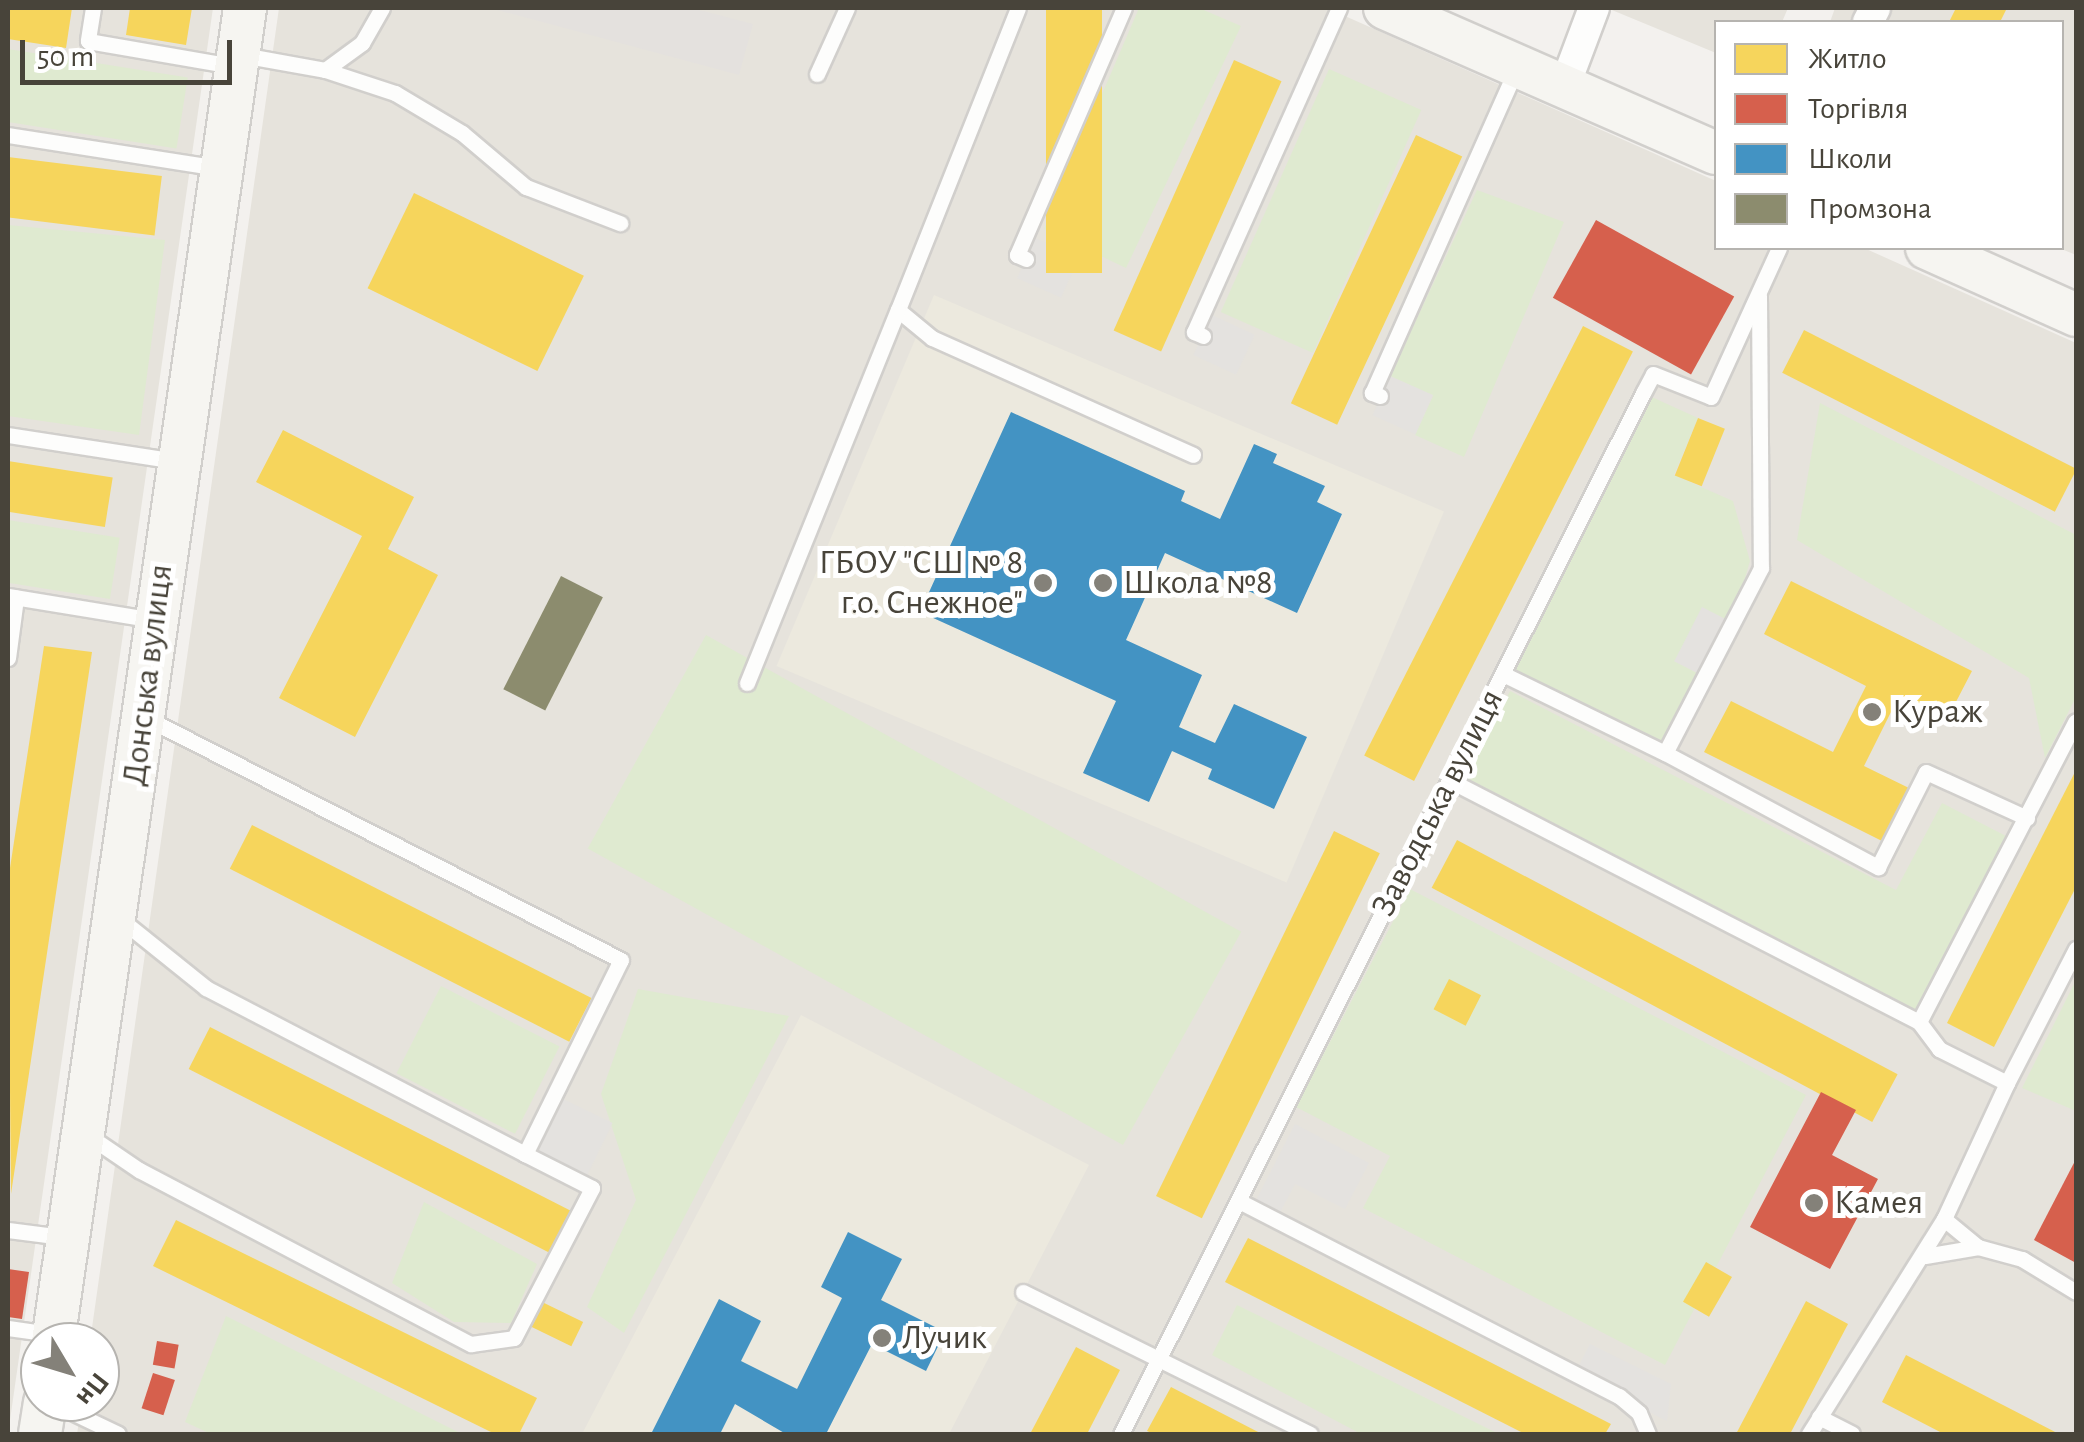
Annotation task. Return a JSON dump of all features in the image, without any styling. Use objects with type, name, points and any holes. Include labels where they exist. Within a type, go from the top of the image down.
[{"type":"street","name":"Донська вулиця","points":[[56,1322],[117,917],[175,462],[245,8]]},
{"type":"street","points":[[1386,8],[1714,152]]},
{"type":"street","points":[[1564,85],[1594,8]]},
{"type":"street","points":[[1931,250],[2076,315]]},
{"type":"lane","points":[[93,8],[88,41],[324,70],[396,93],[462,133],[526,187],[620,224]]},
{"type":"lane","points":[[324,70],[362,43],[382,8]]},
{"type":"lane","points":[[817,74],[847,8]]},
{"type":"lane","points":[[747,684],[1018,8]]},
{"type":"lane","points":[[1026,258],[1017,255],[1124,8]]},
{"type":"lane","points":[[1202,336],[1194,332],[1340,8]]},
{"type":"lane","points":[[1380,396],[1372,393],[1518,64]]},
{"type":"lane","points":[[8,135],[219,168]]},
{"type":"lane","name":"Заводська вулиця","points":[[1121,1434],[1653,374],[1711,397],[1778,250]]},
{"type":"lane","points":[[1664,753],[1762,568],[1759,292]]},
{"type":"lane","points":[[898,310],[932,338],[1193,455]]},
{"type":"lane","points":[[8,436],[175,462]]},
{"type":"lane","points":[[8,658],[12,597],[155,620]]},
{"type":"lane","points":[[1503,674],[1664,753],[1878,867],[1926,772],[2026,818]]},
{"type":"lane","points":[[142,716],[621,960],[525,1154]]},
{"type":"lane","points":[[1920,1022],[2076,721]]},
{"type":"lane","points":[[1450,780],[1920,1022],[1938,1049],[2007,1083]]},
{"type":"lane","points":[[85,1133],[140,1170],[471,1344],[514,1338],[592,1188],[206,988],[117,917]]},
{"type":"lane","points":[[1810,1434],[1924,1256],[2076,949]]},
{"type":"lane","points":[[1238,1201],[1619,1396],[1639,1413],[1648,1434]]},
{"type":"lane","points":[[1944,1219],[1978,1247],[2022,1259],[2076,1292]]},
{"type":"lane","points":[[8,1230],[68,1238]]},
{"type":"lane","points":[[1924,1256],[1978,1247]]},
{"type":"lane","points":[[1023,1292],[1310,1434]]},
{"type":"lane","points":[[1819,1417],[1852,1434]]},
{"type":"lane","points":[[92,1422],[118,1434]]},
{"type":"shaded area","points":[[8,8],[213,8],[24,1322],[20,1322],[20,1351],[8,1434]]},
{"type":"shaded area","points":[[279,8],[1327,8],[1714,180],[1714,250],[1868,250],[2076,343],[2076,1434],[77,1434],[79,1422],[120,1422],[120,1322],[93,1322]]},
{"type":"shaded area","points":[[490,8],[692,8],[753,24],[739,75]]},
{"type":"shaded area","points":[[1607,8],[1788,8],[1783,20],[1714,20],[1714,52]]},
{"type":"shaded area","points":[[1835,8],[2076,8],[2076,255],[2064,250],[2064,20],[1831,20]]},
{"type":"shaded area","points":[[1035,238],[1079,258],[1061,298],[1017,278]]},
{"type":"shaded area","name":"Школа №8","points":[[934,295],[1444,511],[1286,882],[777,666]]},
{"type":"shaded area","points":[[1212,315],[1255,335],[1236,375],[1193,355]]},
{"type":"shaded area","points":[[1390,376],[1433,395],[1415,434],[1373,415]]},
{"type":"shaded area","points":[[1702,607],[1732,622],[1705,677],[1674,661]]},
{"type":"shaded area","points":[[801,1015],[1089,1165],[949,1434],[582,1434]]},
{"type":"shaded area","points":[[555,1095],[613,1123],[584,1182],[526,1154]]},
{"type":"shaded area","points":[[1295,1124],[1369,1163],[1345,1209],[1295,1184],[1276,1220],[1252,1208]]},
{"type":"shaded area","points":[[1590,1344],[1671,1384],[1667,1421],[1575,1374]]},
{"type":"green space","points":[[1139,8],[1199,8],[1241,26],[1126,268],[1044,229]]},
{"type":"green space","points":[[8,49],[188,77],[176,149],[8,122]]},
{"type":"green space","points":[[1329,69],[1421,110],[1313,353],[1221,312]]},
{"type":"green space","points":[[1477,190],[1564,222],[1464,457],[1415,435],[1433,396],[1390,376]]},
{"type":"green space","points":[[8,225],[165,240],[139,435],[8,416]]},
{"type":"green space","points":[[1643,393],[1698,418],[1674,475],[1733,501],[1750,561],[1732,622],[1674,661],[1705,677],[1665,753],[1503,674]]},
{"type":"green space","points":[[1820,403],[2076,535],[2076,697],[2045,758],[2029,678],[1797,540]]},
{"type":"green space","points":[[8,520],[120,538],[110,599],[8,583]]},
{"type":"green space","points":[[706,635],[1241,932],[1123,1145],[588,848]]},
{"type":"green space","points":[[1510,691],[1896,890],[1942,803],[2006,836],[1916,1010],[1465,778]]},
{"type":"green space","points":[[1410,889],[1806,1095],[1665,1365],[1363,1208],[1390,1156],[1296,1107]]},
{"type":"green space","points":[[2076,980],[2076,1111],[2022,1088]]},
{"type":"green space","points":[[441,986],[560,1046],[515,1134],[397,1073]]},
{"type":"green space","points":[[638,989],[789,1016],[624,1333],[587,1307],[636,1200],[601,1094]]},
{"type":"green space","points":[[424,1202],[537,1264],[511,1323],[454,1322],[392,1283]]},
{"type":"green space","points":[[1237,1305],[1499,1434],[1361,1434],[1212,1355]]},
{"type":"green space","points":[[226,1316],[462,1434],[211,1434],[185,1422]]},
{"type":"building: Житло","points":[[8,8],[72,8],[66,48],[8,39]]},
{"type":"building: Житло","points":[[130,8],[192,8],[186,45],[126,35]]},
{"type":"building: Житло","points":[[1046,8],[1102,8],[1102,273],[1046,273]]},
{"type":"building: Житло","points":[[1956,8],[2007,8],[2001,20],[1950,20]]},
{"type":"building: Житло","points":[[1234,60],[1282,81],[1161,352],[1114,330]]},
{"type":"building: Житло","points":[[1416,135],[1462,157],[1337,425],[1291,403]]},
{"type":"building: Житло","points":[[8,157],[162,176],[155,235],[8,217]]},
{"type":"building: Житло","points":[[414,193],[584,276],[537,371],[368,288]]},
{"type":"building: Житло","points":[[1583,326],[1633,351],[1414,781],[1364,755]]},
{"type":"building: Житло","points":[[1804,330],[2076,469],[2055,512],[1782,373]]},
{"type":"building: Житло","points":[[1698,418],[1725,429],[1702,486],[1675,475]]},
{"type":"building: Житло","points":[[283,430],[414,497],[388,549],[438,575],[355,737],[279,698],[362,536],[256,482]]},
{"type":"building: Житло","points":[[8,461],[113,478],[105,527],[8,512]]},
{"type":"building: Житло","name":"Кураж","points":[[1791,581],[1972,671],[1945,723],[1898,698],[1864,766],[1911,789],[1884,842],[1704,752],[1731,701],[1833,752],[1866,686],[1764,634]]},
{"type":"building: Житло","points":[[44,646],[92,652],[11,1194],[8,881]]},
{"type":"building: Житло","points":[[2076,770],[2076,887],[1994,1047],[1947,1023]]},
{"type":"building: Житло","points":[[252,825],[591,998],[569,1042],[230,869]]},
{"type":"building: Житло","points":[[1334,831],[1380,853],[1202,1218],[1156,1196]]},
{"type":"building: Житло","points":[[1457,840],[1898,1074],[1872,1122],[1432,888]]},
{"type":"building: Житло","points":[[1449,979],[1481,995],[1466,1026],[1434,1009]]},
{"type":"building: Житло","points":[[210,1027],[572,1211],[550,1253],[189,1069]]},
{"type":"building: Житло","points":[[176,1220],[537,1398],[519,1434],[495,1434],[153,1266]]},
{"type":"building: Житло","points":[[1248,1238],[1611,1424],[1605,1434],[1525,1434],[1225,1282]]},
{"type":"building: Житло","points":[[1706,1262],[1732,1277],[1709,1317],[1683,1302]]},
{"type":"building: Житло","points":[[540,1301],[583,1322],[571,1346],[528,1325]]},
{"type":"building: Житло","points":[[1806,1301],[1848,1324],[1790,1434],[1736,1434]]},
{"type":"building: Житло","points":[[1076,1347],[1120,1370],[1087,1434],[1030,1434]]},
{"type":"building: Житло","points":[[1906,1355],[2059,1434],[1944,1434],[1882,1402]]},
{"type":"building: Житло","points":[[1171,1387],[1262,1434],[1147,1431]]},
{"type":"building: Торгівля","points":[[1596,220],[1734,297],[1691,374],[1553,298]]},
{"type":"building: Торгівля","name":"Камея","points":[[1821,1092],[1856,1110],[1832,1155],[1878,1179],[1830,1269],[1750,1227]]},
{"type":"building: Торгівля","points":[[2076,1159],[2076,1263],[2034,1240]]},
{"type":"building: Торгівля","points":[[8,1269],[29,1272],[22,1319],[8,1317]]},
{"type":"building: Торгівля","points":[[157,1341],[179,1345],[174,1368],[153,1365]]},
{"type":"building: Торгівля","points":[[153,1373],[175,1380],[163,1415],[142,1408]]},
{"type":"building: Школи","name":"ГБОУ \"СШ № 8 г.о. Снежное\"","points":[[1011,412],[1185,491],[1181,501],[1220,519],[1254,444],[1277,454],[1273,463],[1325,486],[1317,502],[1342,514],[1297,613],[1165,553],[1126,640],[1202,675],[1179,727],[1215,743],[1234,704],[1307,737],[1274,809],[1208,779],[1212,769],[1172,751],[1149,802],[1083,773],[1116,701],[920,612]]},
{"type":"building: Школи","name":"Лучик","points":[[848,1232],[902,1259],[881,1300],[945,1332],[926,1371],[872,1344],[826,1434],[786,1434],[735,1404],[720,1434],[651,1434],[719,1299],[761,1321],[741,1361],[797,1389],[842,1298],[821,1287]]},
{"type":"building: Промзона","points":[[561,576],[603,597],[545,710],[503,689]]},
{"type":"place","name":"ГБОУ \"СШ № 8 г.о. Снежное\"","points":[[1043,583]]},
{"type":"place","name":"Школа №8","points":[[1103,583]]},
{"type":"place","name":"Кураж","points":[[1872,712]]},
{"type":"place","name":"Камея","points":[[1814,1203]]},
{"type":"place","name":"Лучик","points":[[882,1338]]}]
